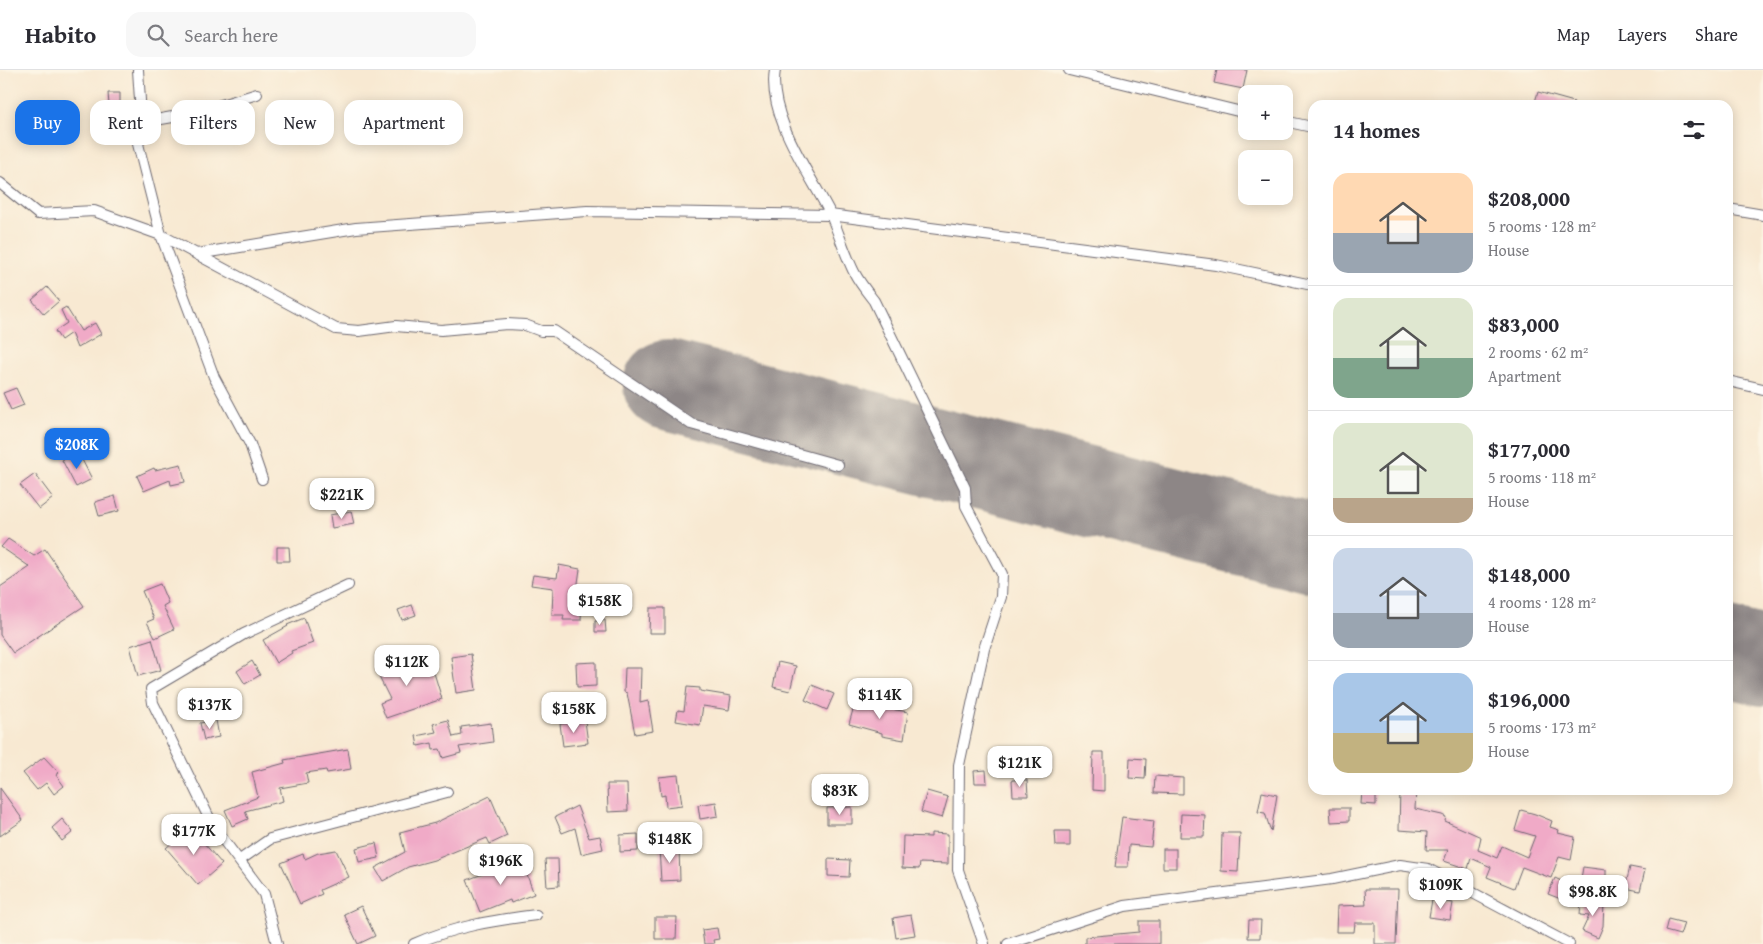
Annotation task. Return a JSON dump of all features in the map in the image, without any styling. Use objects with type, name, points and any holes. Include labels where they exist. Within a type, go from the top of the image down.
[{"type":"street","points":[[138,70],[140,100]]},
{"type":"street","points":[[775,70],[774,76],[779,110],[789,139],[830,215],[855,273],[874,301],[965,488],[966,506],[1002,574],[1001,597],[984,649],[959,765],[958,870],[984,944]]},
{"type":"street","points":[[1069,70],[1238,111]]},
{"type":"street","points":[[161,119],[195,112],[257,94]]},
{"type":"street","points":[[1293,123],[1308,126]]},
{"type":"street","points":[[138,145],[161,235],[214,377],[250,444],[262,479]]},
{"type":"street","points":[[0,183],[38,214],[94,211],[161,235],[336,329],[359,331],[396,326],[441,330],[507,324],[525,325],[541,331],[554,331],[691,424],[838,465]]},
{"type":"street","points":[[1733,210],[1763,214]]},
{"type":"street","points":[[197,254],[356,228],[587,211],[830,215],[1216,265],[1308,284]]},
{"type":"street","points":[[1733,382],[1763,389]]},
{"type":"street","points":[[277,944],[264,894],[213,826],[153,703],[151,689],[244,634],[348,585]]},
{"type":"street","points":[[240,860],[270,839],[447,792]]},
{"type":"street","points":[[1008,944],[1125,906],[1332,879],[1400,865],[1428,869],[1569,944]]},
{"type":"street","points":[[414,944],[429,937],[492,921],[536,915]]},
{"type":"building","points":[[1217,70],[1247,70],[1244,85],[1238,85],[1238,88],[1214,83]]},
{"type":"building","points":[[1538,92],[1567,100],[1536,100]]},
{"type":"building","points":[[108,93],[120,93],[120,100],[109,100]]},
{"type":"building","points":[[47,287],[59,301],[44,314],[32,300]]},
{"type":"building","points":[[66,307],[81,331],[95,323],[101,334],[77,348],[71,333],[61,340],[55,331],[67,323],[61,310]]},
{"type":"building","points":[[16,388],[24,405],[11,410],[3,393]]},
{"type":"building","points":[[78,452],[92,479],[76,487],[62,460]]},
{"type":"building","points":[[181,464],[185,482],[171,485],[170,480],[144,491],[137,476],[154,468],[155,470]]},
{"type":"building","points":[[35,474],[53,498],[39,509],[20,485]]},
{"type":"building","points":[[115,496],[119,511],[99,516],[95,502]]},
{"type":"building","points":[[351,511],[354,524],[332,528],[330,515]]},
{"type":"building","points":[[8,539],[34,556],[45,549],[84,606],[13,653],[0,635],[0,587],[30,567],[1,547]]},
{"type":"building","points":[[277,547],[289,547],[290,561],[277,561]]},
{"type":"building","points":[[559,565],[580,569],[576,597],[582,597],[581,620],[563,620],[564,615],[552,615],[553,588],[531,585],[533,575],[557,578]]},
{"type":"building","points":[[160,584],[168,603],[163,606],[174,629],[155,638],[147,622],[154,619],[142,591]]},
{"type":"building","points":[[412,605],[416,615],[402,620],[398,610]]},
{"type":"building","points":[[650,608],[665,608],[665,633],[649,633]]},
{"type":"building","points":[[304,618],[313,643],[291,651],[292,653],[276,663],[263,640],[287,625]]},
{"type":"building","points":[[605,620],[606,632],[595,632],[595,621]]},
{"type":"building","points":[[152,639],[161,670],[138,676],[130,646]]},
{"type":"building","points":[[471,654],[476,690],[456,693],[451,657]]},
{"type":"building","points":[[398,658],[402,672],[431,663],[442,699],[386,718],[380,703],[390,699],[380,679],[377,663]]},
{"type":"building","points":[[252,661],[260,675],[245,684],[237,671]]},
{"type":"building","points":[[596,662],[596,686],[577,687],[576,663]]},
{"type":"building","points":[[778,662],[796,666],[790,691],[773,687]]},
{"type":"building","points":[[625,668],[641,668],[640,703],[648,701],[653,731],[635,734],[627,693],[624,692]]},
{"type":"building","points":[[812,685],[834,694],[827,710],[805,700]]},
{"type":"building","points":[[687,687],[700,688],[700,691],[731,696],[729,710],[703,706],[700,725],[676,721],[678,710],[684,711]]},
{"type":"building","points":[[856,699],[874,704],[874,706],[908,712],[904,740],[882,736],[882,733],[849,724]]},
{"type":"building","points":[[216,720],[219,737],[204,740],[200,723]]},
{"type":"building","points":[[448,720],[453,737],[462,735],[461,727],[491,723],[493,742],[459,747],[461,753],[443,758],[440,749],[433,750],[432,743],[418,746],[416,736],[436,732],[433,724]]},
{"type":"building","points":[[585,721],[588,743],[563,746],[560,724]]},
{"type":"building","points":[[348,749],[351,769],[327,773],[326,770],[306,773],[308,783],[280,788],[283,801],[245,811],[248,819],[232,826],[225,810],[258,797],[252,772],[285,763],[284,760]]},
{"type":"building","points":[[1093,752],[1104,752],[1104,791],[1092,790]]},
{"type":"building","points":[[44,757],[59,773],[56,775],[64,786],[54,794],[46,783],[37,790],[23,773]]},
{"type":"building","points":[[1130,758],[1146,759],[1145,779],[1129,778]]},
{"type":"building","points":[[986,770],[987,783],[975,783],[974,771]]},
{"type":"building","points":[[678,775],[682,805],[666,807],[665,795],[661,796],[659,777]]},
{"type":"building","points":[[1155,776],[1183,778],[1183,794],[1154,793]]},
{"type":"building","points":[[1012,780],[1027,780],[1028,796],[1013,796]]},
{"type":"building","points":[[607,784],[627,784],[628,811],[608,812]]},
{"type":"building","points":[[0,788],[23,820],[0,836]]},
{"type":"building","points":[[927,791],[948,797],[942,818],[921,812]]},
{"type":"building","points":[[1262,792],[1277,795],[1271,832],[1265,813],[1258,812]]},
{"type":"building","points":[[1362,795],[1376,795],[1376,805],[1361,804]]},
{"type":"building","points":[[1400,795],[1416,795],[1415,809],[1442,815],[1446,817],[1445,821],[1481,837],[1478,850],[1497,858],[1502,846],[1527,857],[1535,836],[1515,830],[1521,810],[1552,821],[1550,827],[1559,830],[1558,833],[1575,837],[1571,860],[1559,857],[1551,878],[1522,867],[1514,888],[1487,877],[1491,867],[1471,858],[1468,869],[1444,861],[1448,850],[1426,850],[1427,832],[1399,830]]},
{"type":"building","points":[[490,796],[507,836],[490,844],[487,838],[434,860],[408,867],[383,881],[375,868],[405,852],[400,832],[435,823]]},
{"type":"building","points":[[716,802],[718,816],[700,819],[698,805]]},
{"type":"building","points":[[577,806],[589,838],[600,836],[603,849],[581,854],[575,828],[562,833],[555,817]]},
{"type":"building","points":[[852,807],[852,824],[827,824],[827,808]]},
{"type":"building","points":[[1330,808],[1349,808],[1349,821],[1331,822]]},
{"type":"building","points":[[1181,814],[1205,815],[1204,837],[1180,837]]},
{"type":"building","points":[[1122,817],[1154,821],[1151,847],[1129,845],[1128,867],[1115,867]]},
{"type":"building","points":[[62,819],[73,832],[62,841],[52,828]]},
{"type":"building","points":[[190,827],[222,864],[198,885],[166,848]]},
{"type":"building","points":[[1055,831],[1070,831],[1070,846],[1056,846]]},
{"type":"building","points":[[931,833],[948,834],[948,864],[920,863],[919,869],[902,868],[903,836],[931,837]]},
{"type":"building","points":[[1222,833],[1240,833],[1238,872],[1221,871]]},
{"type":"building","points":[[638,834],[638,851],[620,852],[620,835]]},
{"type":"building","points":[[376,843],[379,858],[359,862],[356,848]]},
{"type":"building","points":[[679,847],[680,880],[661,881],[659,848]]},
{"type":"building","points":[[1163,849],[1176,849],[1176,868],[1163,868]]},
{"type":"building","points":[[336,850],[349,877],[320,890],[322,894],[300,904],[281,863],[303,854],[305,859],[318,853]]},
{"type":"building","points":[[521,859],[534,894],[511,903],[510,900],[480,912],[467,880]]},
{"type":"building","points":[[545,859],[558,859],[559,886],[547,887]]},
{"type":"building","points":[[828,859],[850,860],[849,877],[828,876]]},
{"type":"building","points":[[1583,867],[1606,870],[1606,883],[1581,879]]},
{"type":"building","points":[[1630,867],[1645,870],[1640,891],[1625,888]]},
{"type":"building","points":[[1555,878],[1572,886],[1566,901],[1548,894]]},
{"type":"building","points":[[1365,889],[1398,889],[1396,944],[1375,944],[1375,923],[1355,923],[1354,932],[1336,932],[1337,906],[1366,905]]},
{"type":"building","points":[[1432,900],[1453,903],[1450,920],[1429,917]]},
{"type":"building","points":[[1581,901],[1604,903],[1603,926],[1598,938],[1582,931],[1589,916],[1580,915]]},
{"type":"building","points":[[361,906],[375,936],[358,944],[344,914]]},
{"type":"building","points":[[911,915],[915,935],[896,938],[893,918]]},
{"type":"building","points":[[655,917],[677,917],[676,939],[655,939]]},
{"type":"building","points":[[1668,919],[1684,923],[1680,935],[1665,931]]},
{"type":"building","points":[[1249,920],[1261,920],[1260,938],[1248,938]]},
{"type":"building","points":[[1139,921],[1159,921],[1159,944],[1085,944],[1085,937],[1139,932]]},
{"type":"building","points":[[717,928],[719,939],[713,940],[714,944],[704,944],[702,930]]},
{"type":"runway","points":[[668,385],[1308,547]]},
{"type":"runway","points":[[1733,653],[1763,661]]}]
